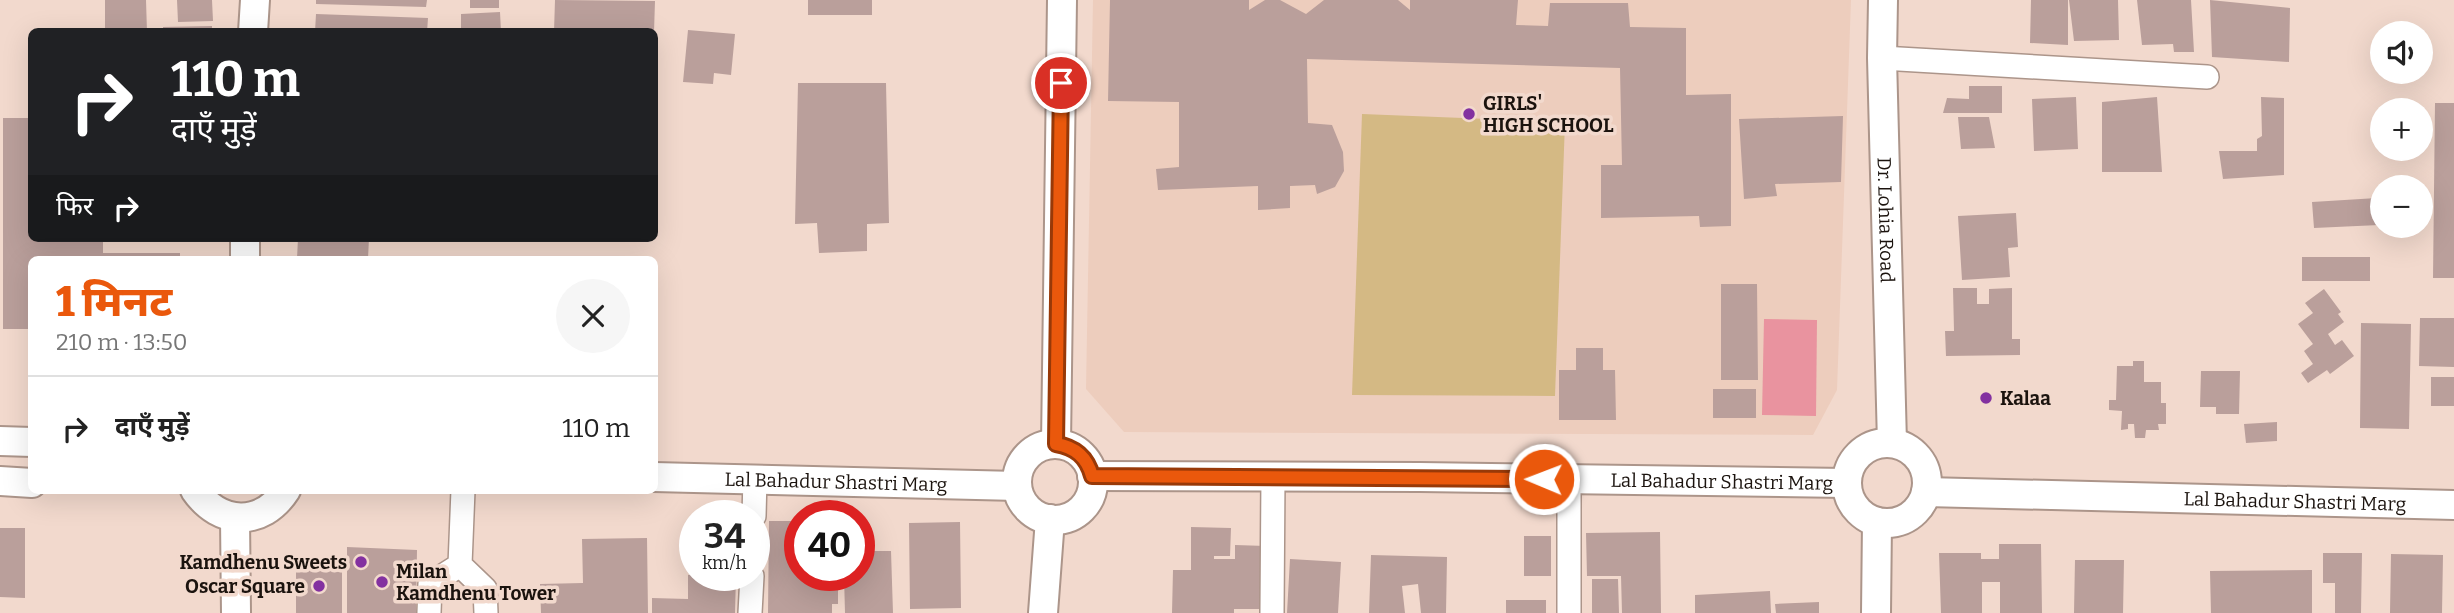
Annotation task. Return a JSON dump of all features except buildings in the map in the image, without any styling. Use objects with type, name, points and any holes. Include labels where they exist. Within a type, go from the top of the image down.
[{"type":"street","points":[[253,28],[255,0]]},
{"type":"street","points":[[1056,444],[1062,0]]},
{"type":"street","name":"Dr. Lohia Road","points":[[1883,0],[1882,58],[1892,443]]},
{"type":"street","points":[[1882,58],[2207,78]]},
{"type":"street","points":[[0,441],[28,442]]},
{"type":"street","points":[[1878,443],[1906,447],[1924,467],[1927,479],[1922,504],[1902,520],[1890,523],[1877,522],[1856,509],[1849,497],[1846,483],[1855,458],[1878,443]]},
{"type":"street","points":[[1056,444],[1076,450],[1089,466],[1092,476],[1086,503],[1076,513],[1064,519],[1038,516],[1027,508],[1020,498],[1017,486],[1017,473],[1031,452],[1056,444]]},
{"type":"street","name":"Lal Bahadur Shastri Marg","points":[[1092,476],[1846,483]]},
{"type":"street","name":"Lal Bahadur Shastri Marg","points":[[658,477],[1017,486]]},
{"type":"street","points":[[1272,613],[1273,477]]},
{"type":"street","points":[[754,500],[755,478]]},
{"type":"street","points":[[1569,480],[1569,613]]},
{"type":"street","points":[[0,481],[28,482]]},
{"type":"street","name":"Lal Bahadur Shastri Marg","points":[[1926,492],[2454,505]]},
{"type":"street","points":[[198,494],[204,503],[219,513],[235,518],[251,517],[266,511],[283,494]]},
{"type":"street","points":[[463,494],[460,565],[485,589],[486,613]]},
{"type":"street","points":[[235,518],[236,613]]},
{"type":"street","points":[[1043,613],[1050,519]]},
{"type":"street","points":[[1876,613],[1877,522]]},
{"type":"street","points":[[429,613],[430,584],[460,565]]},
{"type":"street","points":[[750,613],[751,591]]},
{"type":"shaded area","name":"GIRLS' HIGH SCHOOL","points":[[1093,0],[1851,0],[1837,390],[1813,435],[1124,432],[1086,389]]},
{"type":"shaded area","points":[[1362,114],[1565,122],[1555,396],[1352,395]]},
{"type":"shaded area","points":[[1764,319],[1817,320],[1816,416],[1762,415]]},
{"type":"place","name":"GIRLS' HIGH SCHOOL","points":[[1469,114]]},
{"type":"place","name":"Kalaa","points":[[1986,398]]},
{"type":"place","name":"Kamdhenu Sweets","points":[[361,562]]},
{"type":"place","name":"Milan Kamdhenu Tower","points":[[382,582]]},
{"type":"place","name":"Oscar Square","points":[[319,586]]},
{"type":"route","points":[[1061,83],[1056,444],[1076,450],[1089,466],[1092,476],[1544,479]]}]
